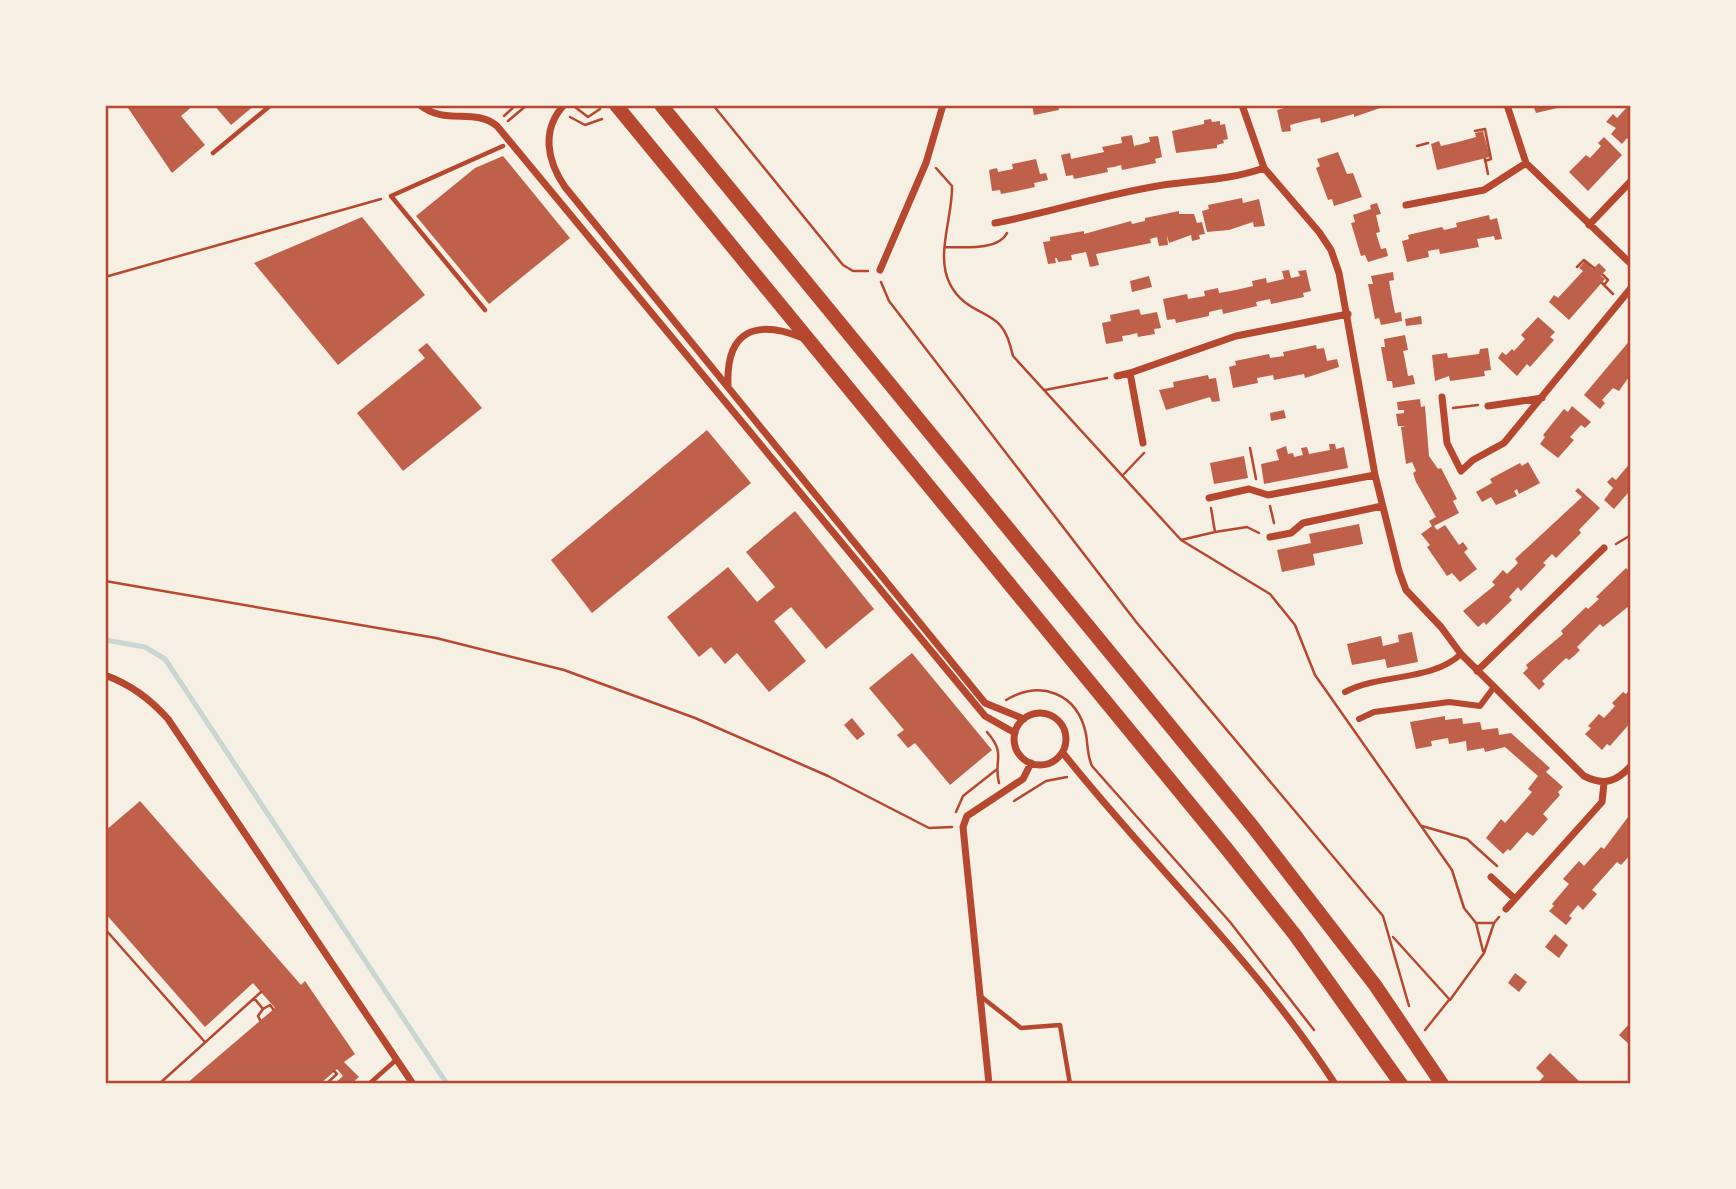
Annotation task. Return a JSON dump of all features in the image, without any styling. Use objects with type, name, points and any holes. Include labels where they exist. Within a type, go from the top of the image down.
[{"type":"highway","points":[[616,105],[1234,859],[1337,992],[1401,1084]]},
{"type":"highway","points":[[661,105],[1253,827],[1333,928],[1442,1084]]},
{"type":"street","points":[[420,105],[447,118],[481,117],[497,126],[985,716],[1015,733]]},
{"type":"street","points":[[564,105],[552,125],[549,140],[552,164],[560,178],[985,703],[1024,719]]},
{"type":"street","points":[[880,270],[926,163],[943,105]]},
{"type":"street","points":[[1242,105],[1264,168],[1331,250],[1348,314],[1356,355],[1357,384],[1375,475],[1406,590],[1477,671],[1584,776],[1604,783],[1621,776],[1631,766]]},
{"type":"street","points":[[1507,105],[1526,163],[1631,264]]},
{"type":"street","points":[[1406,205],[1484,190],[1526,163]]},
{"type":"street","points":[[995,223],[1080,201],[1163,185],[1195,183],[1264,168]]},
{"type":"street","points":[[1589,225],[1631,181]]},
{"type":"street","points":[[1442,397],[1447,443],[1461,471],[1473,460],[1504,443],[1631,289]]},
{"type":"street","points":[[1117,376],[1236,337],[1348,314]]},
{"type":"street","points":[[728,386],[731,353],[738,340],[749,332],[764,327],[780,329],[809,340]]},
{"type":"street","points":[[1130,373],[1143,443]]},
{"type":"street","points":[[1488,405],[1542,398]]},
{"type":"street","points":[[1209,498],[1249,489],[1268,495],[1375,475]]},
{"type":"street","points":[[1274,537],[1291,533],[1303,523],[1382,506]]},
{"type":"street","points":[[1477,671],[1604,548]]},
{"type":"street","points":[[1345,692],[1362,683],[1444,668],[1461,654]]},
{"type":"street","points":[[105,675],[150,699],[168,719],[412,1084]]},
{"type":"street","points":[[1359,719],[1374,712],[1449,702],[1480,706],[1494,687]]},
{"type":"street","points":[[1041,713],[1057,719],[1066,733],[1063,752],[1046,765],[1031,764],[1018,754],[1015,733],[1024,719],[1041,713]]},
{"type":"street","points":[[1063,752],[1222,935],[1291,1021],[1335,1084]]},
{"type":"street","points":[[989,1084],[963,827],[967,816],[1023,779],[1031,764]]},
{"type":"street","points":[[1506,909],[1602,802],[1604,783]]},
{"type":"street","points":[[1491,877],[1515,898]]},
{"type":"lane","points":[[214,153],[271,105]]},
{"type":"lane","points":[[485,310],[391,196],[503,146]]},
{"type":"lane","points":[[979,995],[1021,1028],[1060,1025],[1070,1084]]},
{"type":"lane","points":[[369,1084],[396,1060]]},
{"type":"path","points":[[498,120],[516,105]]},
{"type":"path","points":[[503,125],[527,105]]},
{"type":"path","points":[[713,105],[843,265],[857,271],[880,270],[883,289],[890,301],[1118,599],[1383,916],[1409,1006],[1414,1014]]},
{"type":"path","points":[[575,107],[585,116],[597,112]]},
{"type":"path","points":[[568,115],[582,125],[603,119]]},
{"type":"path","points":[[1475,131],[1485,129],[1491,159],[1485,160],[1488,174]]},
{"type":"path","points":[[1417,146],[1428,143]]},
{"type":"path","points":[[926,163],[942,171],[952,186],[953,208],[945,247],[949,284],[970,308],[999,323],[1013,356],[1181,540],[1270,594],[1295,625],[1315,676],[1451,870],[1464,908],[1476,923],[1484,953]]},
{"type":"path","points":[[105,277],[391,196]]},
{"type":"path","points":[[945,247],[998,243],[1006,237],[1008,220]]},
{"type":"path","points":[[1577,267],[1584,260],[1594,268]]},
{"type":"path","points":[[1603,275],[1608,280],[1603,284],[1616,296]]},
{"type":"path","points":[[1043,390],[1117,376]]},
{"type":"path","points":[[1443,410],[1488,405]]},
{"type":"path","points":[[1122,476],[1144,456],[1143,443]]},
{"type":"path","points":[[1250,448],[1258,492]]},
{"type":"path","points":[[1181,540],[1247,527],[1274,537],[1268,495]]},
{"type":"path","points":[[1209,498],[1215,532]]},
{"type":"path","points":[[1604,548],[1610,549],[1631,535]]},
{"type":"path","points":[[105,581],[436,638],[564,670],[695,718],[828,776],[929,828],[963,827],[955,810],[963,796],[996,770],[1001,757],[998,745],[986,730]]},
{"type":"path","points":[[1003,701],[1029,690],[1042,688],[1068,701],[1086,734],[1092,766],[1230,922],[1320,1039]]},
{"type":"path","points":[[996,770],[1002,793],[1015,801],[1046,781],[1071,776],[1082,777]]},
{"type":"path","points":[[1420,825],[1467,839],[1500,868]]},
{"type":"path","points":[[1425,1030],[1484,953],[1494,923],[1506,909]]},
{"type":"path","points":[[1476,923],[1494,923]]},
{"type":"path","points":[[105,929],[204,1041]]},
{"type":"path","points":[[1390,934],[1450,1000]]},
{"type":"path","points":[[159,1084],[261,992]]},
{"type":"path","points":[[254,998],[263,1009]]},
{"type":"path","points":[[260,1020],[258,1016],[263,1009],[270,1006],[273,1009]]},
{"type":"path","points":[[1419,1022],[1429,1036]]},
{"type":"path","points":[[326,1084],[337,1074],[334,1071]]},
{"type":"building","points":[[126,105],[194,105],[181,116],[205,145],[172,173]]},
{"type":"building","points":[[214,105],[255,105],[231,125]]},
{"type":"building","points":[[1032,105],[1058,105],[1059,110],[1034,115]]},
{"type":"building","points":[[1283,105],[1386,106],[1354,117],[1354,114],[1321,123],[1320,118],[1305,121],[1290,125],[1291,131],[1282,132],[1277,110],[1284,108]]},
{"type":"building","points":[[1533,105],[1565,105],[1566,106],[1536,113]]},
{"type":"building","points":[[1628,106],[1631,142],[1627,138],[1622,144],[1611,134],[1616,128],[1606,122],[1613,114],[1617,118]]},
{"type":"building","points":[[1211,119],[1212,122],[1220,121],[1220,125],[1225,124],[1228,139],[1223,140],[1224,143],[1217,145],[1217,148],[1176,153],[1172,131],[1204,124],[1204,120]]},
{"type":"building","points":[[1483,131],[1490,157],[1437,170],[1431,144],[1439,141],[1441,146],[1458,142],[1476,137],[1475,133]]},
{"type":"building","points":[[1132,135],[1134,146],[1150,142],[1149,137],[1158,136],[1162,157],[1155,159],[1156,163],[1122,170],[1121,165],[1107,168],[1108,172],[1074,179],[1073,175],[1066,176],[1061,155],[1070,153],[1071,159],[1104,152],[1102,147],[1122,143],[1121,137]]},
{"type":"building","points":[[1604,137],[1622,155],[1588,191],[1569,172],[1586,155],[1590,158],[1601,146],[1598,143]]},
{"type":"building","points":[[1338,152],[1347,174],[1353,173],[1362,197],[1334,206],[1332,199],[1328,200],[1316,168],[1320,166],[1317,159]]},
{"type":"building","points":[[503,156],[570,238],[489,304],[416,216],[475,168]]},
{"type":"building","points":[[1036,159],[1040,174],[1046,173],[1048,180],[1034,183],[1035,187],[1017,191],[1001,194],[1000,190],[992,191],[989,170],[997,168],[998,172],[1013,169],[1012,164]]},
{"type":"building","points":[[1242,198],[1243,203],[1259,199],[1265,226],[1254,227],[1253,222],[1229,230],[1207,232],[1202,211],[1209,209],[1208,205]]},
{"type":"building","points":[[1377,203],[1381,214],[1376,215],[1380,232],[1376,233],[1381,249],[1386,248],[1388,256],[1368,262],[1365,255],[1361,256],[1351,223],[1355,222],[1353,215],[1371,209],[1370,205]]},
{"type":"building","points":[[1179,211],[1179,214],[1194,214],[1197,223],[1202,222],[1205,234],[1199,235],[1200,239],[1192,241],[1191,235],[1169,243],[1167,235],[1168,245],[1159,246],[1157,237],[1150,239],[1151,243],[1096,254],[1099,265],[1090,267],[1086,252],[1071,255],[1072,260],[1058,262],[1055,258],[1056,263],[1048,264],[1043,242],[1050,241],[1050,237],[1084,231],[1084,234]]},
{"type":"building","points":[[1489,215],[1490,220],[1497,218],[1502,239],[1495,240],[1494,236],[1477,239],[1479,247],[1440,254],[1439,249],[1428,251],[1429,257],[1407,262],[1402,241],[1409,239],[1408,235],[1442,227],[1444,230],[1457,227],[1456,223]]},
{"type":"building","points":[[362,217],[425,295],[338,365],[254,263]]},
{"type":"building","points":[[1585,261],[1593,269],[1599,263],[1606,270],[1601,276],[1605,279],[1569,320],[1549,302],[1554,295],[1558,298],[1583,271],[1579,268]]},
{"type":"building","points":[[1289,270],[1291,278],[1300,276],[1298,271],[1306,270],[1311,291],[1303,293],[1304,297],[1271,304],[1270,299],[1256,302],[1257,306],[1223,314],[1222,309],[1209,312],[1209,316],[1176,323],[1175,319],[1167,320],[1163,299],[1187,294],[1188,299],[1205,296],[1204,291],[1218,288],[1219,293],[1236,290],[1253,286],[1252,281],[1266,278],[1267,283],[1284,279],[1282,271]]},
{"type":"building","points":[[1393,272],[1394,280],[1389,281],[1392,298],[1395,313],[1401,312],[1402,321],[1381,325],[1379,318],[1375,319],[1368,284],[1373,284],[1371,276]]},
{"type":"building","points":[[1149,276],[1152,287],[1132,292],[1130,281]]},
{"type":"building","points":[[1139,309],[1141,315],[1157,312],[1161,328],[1154,329],[1155,334],[1122,336],[1123,341],[1106,344],[1102,323],[1111,321],[1110,315]]},
{"type":"building","points":[[1421,316],[1422,324],[1406,326],[1405,319]]},
{"type":"building","points":[[1538,317],[1555,332],[1550,337],[1554,340],[1530,367],[1527,364],[1517,376],[1498,358],[1502,352],[1506,355],[1512,349],[1514,351],[1525,339],[1521,335]]},
{"type":"building","points":[[1405,335],[1408,350],[1403,351],[1408,376],[1413,375],[1415,384],[1393,388],[1392,381],[1387,381],[1381,347],[1385,347],[1384,339]]},
{"type":"building","points":[[1631,339],[1631,374],[1619,391],[1613,388],[1602,400],[1605,403],[1600,409],[1584,395]]},
{"type":"building","points":[[427,343],[482,408],[403,471],[357,413],[425,358],[418,350]]},
{"type":"building","points":[[1316,345],[1317,349],[1324,348],[1327,361],[1337,359],[1339,367],[1305,378],[1304,374],[1274,380],[1273,375],[1257,378],[1258,383],[1233,388],[1229,367],[1236,365],[1235,361],[1269,354],[1270,358],[1284,356],[1283,352]]},
{"type":"building","points":[[1488,348],[1491,370],[1484,371],[1485,376],[1450,381],[1449,376],[1435,381],[1432,355],[1447,353],[1448,358],[1479,354],[1480,349]]},
{"type":"building","points":[[1208,375],[1209,379],[1216,378],[1220,401],[1212,402],[1210,397],[1166,410],[1159,390],[1174,387],[1173,382]]},
{"type":"building","points":[[1420,399],[1421,407],[1425,406],[1429,456],[1438,469],[1441,468],[1457,499],[1453,501],[1459,513],[1434,526],[1437,530],[1445,525],[1459,545],[1463,542],[1468,549],[1464,552],[1477,569],[1460,582],[1452,573],[1447,576],[1421,534],[1432,526],[1429,521],[1436,517],[1416,482],[1413,473],[1416,471],[1412,462],[1406,464],[1401,427],[1406,426],[1398,426],[1396,414],[1404,413],[1404,410],[1398,410],[1397,402]]},
{"type":"building","points":[[1572,406],[1591,422],[1585,428],[1581,425],[1570,437],[1574,440],[1558,458],[1540,444],[1545,437],[1543,435],[1564,409],[1568,412]]},
{"type":"building","points":[[1284,410],[1286,418],[1271,421],[1270,413]]},
{"type":"building","points":[[707,430],[751,483],[592,613],[551,560]]},
{"type":"building","points":[[1329,444],[1335,444],[1336,449],[1344,447],[1348,468],[1264,484],[1261,464],[1279,460],[1276,450],[1286,446],[1288,454],[1293,453],[1294,457],[1303,455],[1301,448],[1307,447],[1309,454],[1330,450]]},
{"type":"building","points":[[1244,456],[1248,478],[1214,484],[1210,463]]},
{"type":"building","points":[[1528,462],[1540,483],[1519,494],[1517,489],[1514,491],[1517,496],[1496,505],[1491,497],[1482,502],[1476,492],[1492,483],[1490,479],[1520,463],[1522,466]]},
{"type":"building","points":[[1631,462],[1631,495],[1628,493],[1614,509],[1604,500],[1613,488],[1607,482],[1612,477],[1616,480]]},
{"type":"building","points":[[1578,488],[1600,508],[1579,530],[1581,533],[1556,558],[1552,554],[1543,563],[1546,565],[1521,591],[1518,587],[1509,597],[1512,600],[1486,625],[1484,622],[1478,627],[1463,611],[1495,585],[1492,582],[1503,570],[1507,574],[1518,563],[1515,559],[1582,497],[1575,491]]},
{"type":"building","points":[[795,511],[874,609],[826,649],[791,607],[774,621],[806,661],[769,692],[737,653],[725,664],[711,647],[699,657],[667,617],[728,567],[757,602],[775,587],[746,552]]},
{"type":"building","points":[[1359,524],[1363,544],[1313,554],[1315,565],[1282,572],[1277,550],[1311,543],[1309,534]]},
{"type":"building","points":[[1626,568],[1631,573],[1629,606],[1603,627],[1600,624],[1577,647],[1580,650],[1575,655],[1569,660],[1566,658],[1542,681],[1545,684],[1539,690],[1523,673],[1528,668],[1526,665],[1563,634],[1561,631],[1586,607],[1588,609],[1599,599],[1596,597]]},
{"type":"building","points":[[1412,632],[1418,662],[1387,668],[1385,659],[1352,665],[1347,644],[1381,636],[1383,646],[1399,642],[1398,635]]},
{"type":"building","points":[[912,653],[992,750],[950,785],[915,743],[908,748],[897,735],[904,730],[869,688]]},
{"type":"building","points":[[1631,688],[1631,722],[1610,746],[1607,744],[1602,750],[1585,734],[1591,728],[1588,726],[1599,714],[1604,718],[1615,706],[1612,703]]},
{"type":"building","points":[[1445,716],[1445,720],[1462,718],[1463,724],[1480,722],[1482,730],[1498,728],[1499,735],[1511,733],[1550,768],[1546,772],[1563,787],[1558,792],[1560,795],[1543,814],[1548,819],[1533,836],[1527,832],[1510,851],[1508,849],[1503,854],[1486,838],[1501,819],[1505,823],[1532,792],[1528,789],[1538,776],[1505,747],[1485,752],[1484,748],[1467,751],[1466,741],[1449,744],[1448,738],[1431,741],[1432,746],[1416,749],[1410,722]]},
{"type":"building","points":[[852,718],[865,734],[857,740],[844,725]]},
{"type":"building","points":[[140,801],[301,985],[305,981],[355,1054],[344,1062],[359,1077],[351,1084],[334,1084],[343,1076],[337,1069],[320,1084],[186,1084],[275,1008],[253,983],[205,1027],[105,913],[105,831]]},
{"type":"building","points":[[1631,813],[1631,854],[1621,865],[1617,862],[1592,890],[1597,894],[1583,910],[1578,905],[1566,925],[1549,911],[1569,884],[1563,879],[1579,861],[1584,866],[1601,847],[1604,849]]},
{"type":"building","points":[[1555,934],[1568,945],[1559,958],[1545,947]]},
{"type":"building","points":[[1515,973],[1527,982],[1519,992],[1508,983]]},
{"type":"building","points":[[1631,1022],[1631,1046],[1619,1035]]},
{"type":"building","points":[[1550,1053],[1582,1084],[1537,1084],[1544,1076],[1536,1068]]},
{"type":"waterway","points":[[105,640],[145,647],[165,659],[447,1084]]}]
